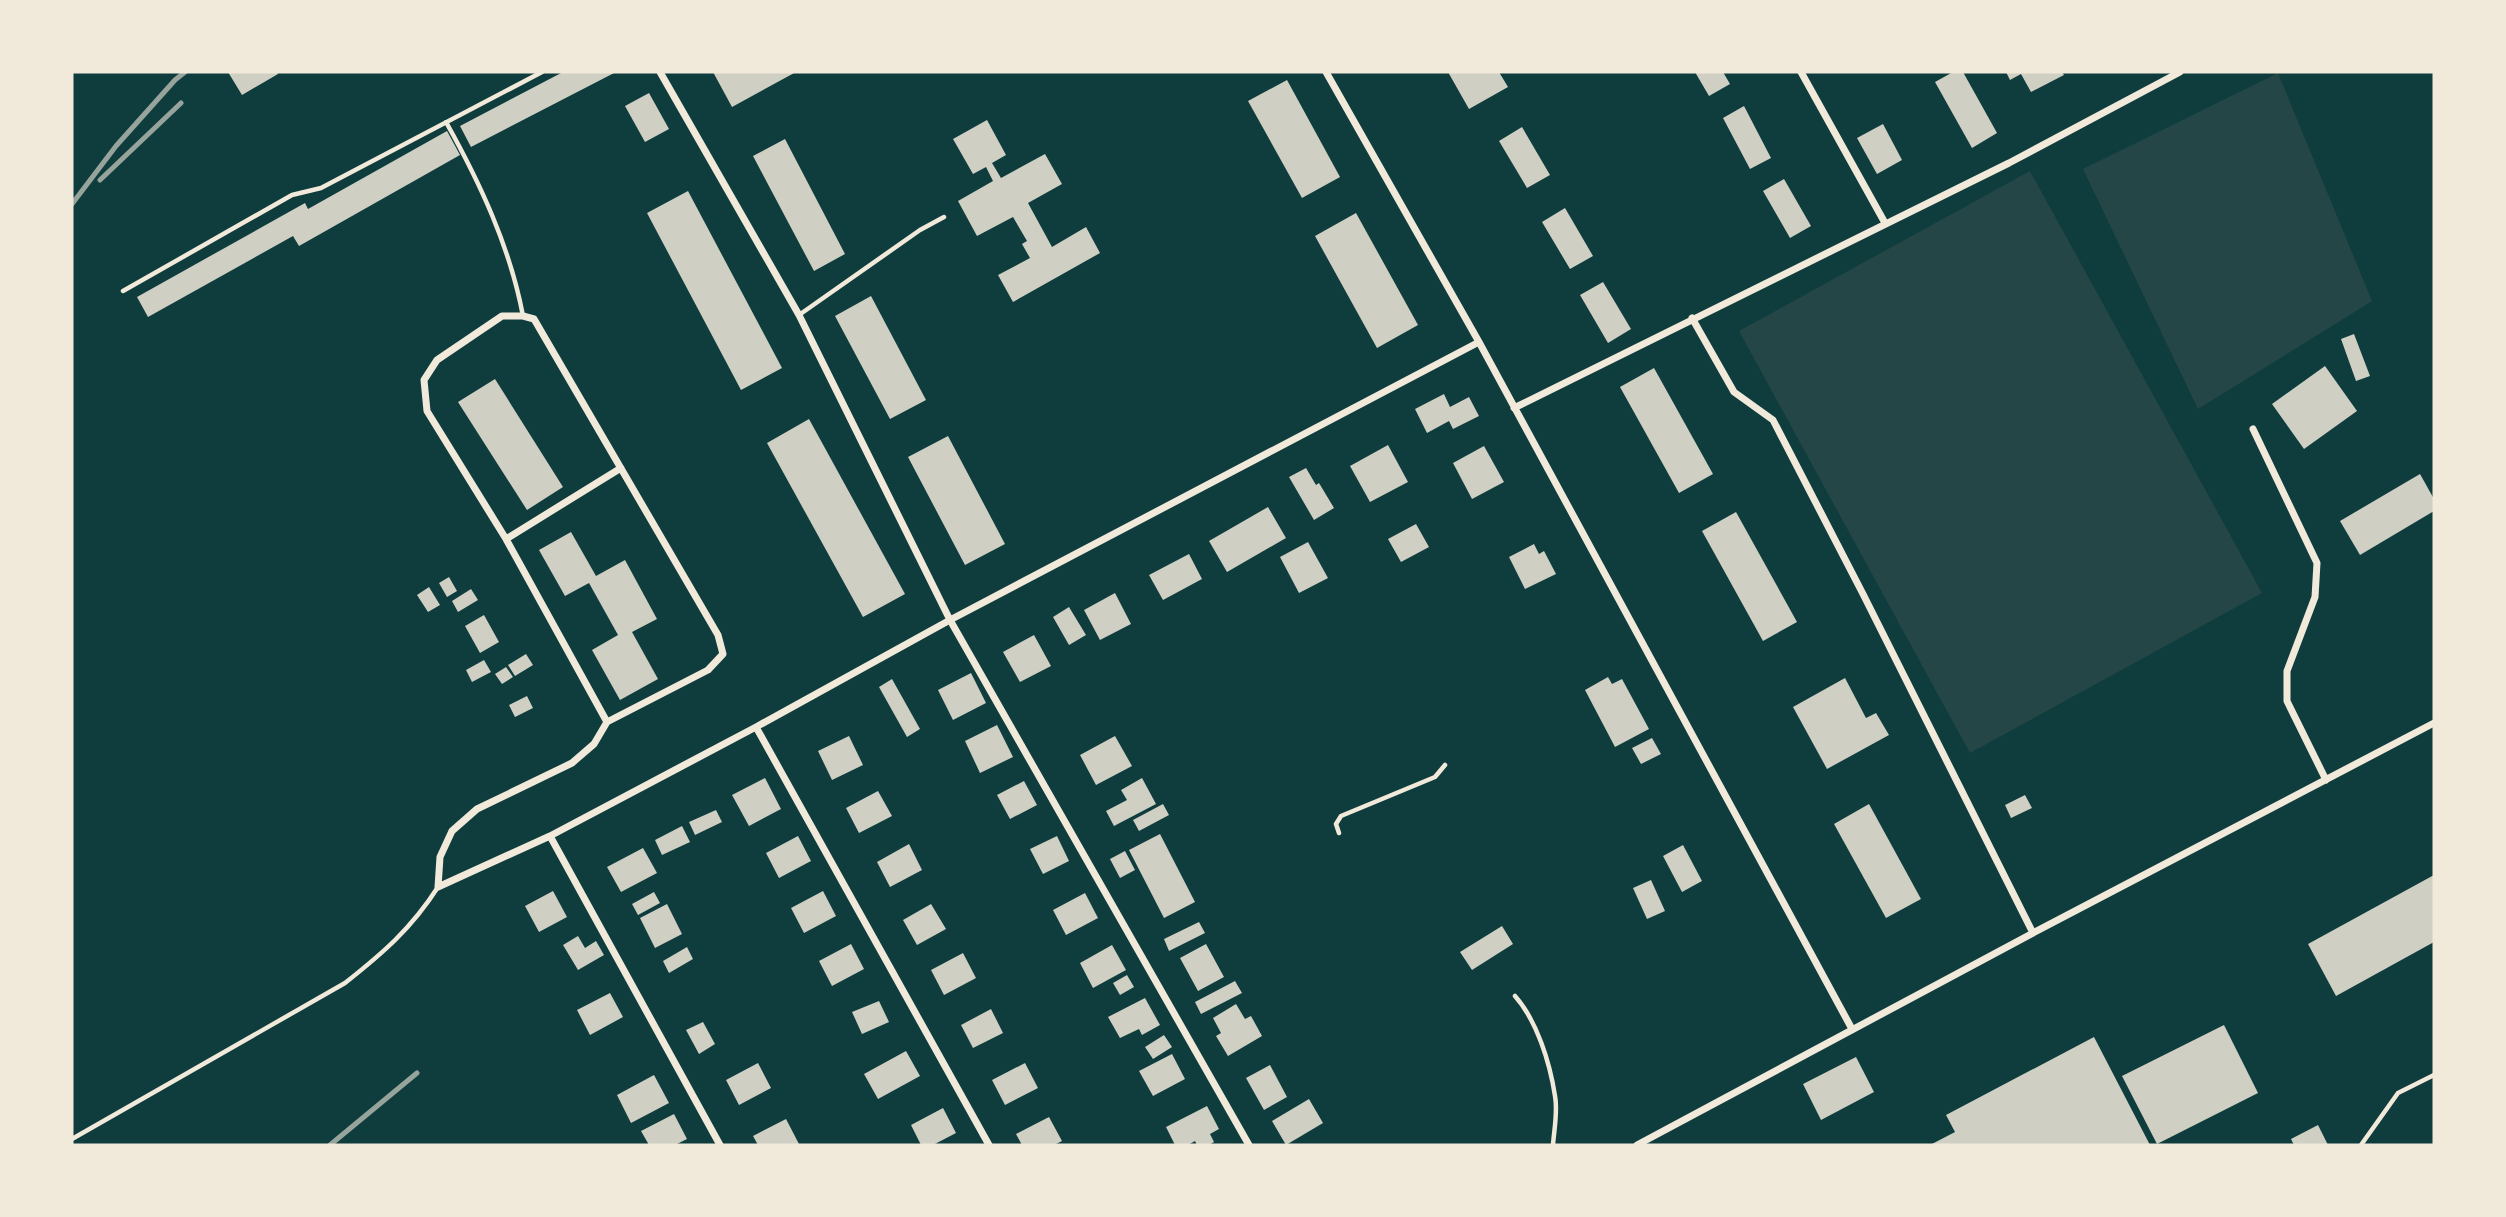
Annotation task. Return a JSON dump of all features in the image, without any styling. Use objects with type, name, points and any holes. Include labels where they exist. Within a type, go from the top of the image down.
[{"type":"street","points":[[660,72],[799,315],[950,620],[1249,1145]]},
{"type":"street","points":[[1326,72],[1479,342],[1852,1029]]},
{"type":"street","points":[[1801,72],[1885,223]]},
{"type":"street","points":[[1514,408],[2009,163],[2180,72]]},
{"type":"street","points":[[607,722],[506,539],[427,411],[424,380],[437,360],[502,316],[534,319],[718,635],[723,654],[708,670],[607,722],[594,744],[572,763],[477,809],[452,831],[440,857],[438,887],[550,836],[950,620],[1479,342]]},
{"type":"street","points":[[1692,318],[1734,392],[1773,420],[1870,606],[2033,933]]},
{"type":"street","points":[[2253,429],[2317,563],[2315,597],[2287,671],[2287,701],[2326,780]]},
{"type":"street","points":[[506,539],[621,468]]},
{"type":"street","points":[[1637,1145],[2434,723]]},
{"type":"street","points":[[756,727],[989,1145]]},
{"type":"street","points":[[550,836],[720,1145]]},
{"type":"lane","points":[[123,291],[292,195],[321,188],[542,72]]},
{"type":"lane","points":[[446,122],[475,174],[516,276],[523,316]]},
{"type":"lane","points":[[799,315],[920,230],[944,217]]},
{"type":"lane","points":[[1339,833],[1336,824],[1341,816],[1435,777],[1445,765]]},
{"type":"lane","points":[[72,1139],[345,983],[385,951],[420,915],[438,887]]},
{"type":"lane","points":[[1514,996],[1525,1008],[1543,1051],[1556,1098],[1553,1145]]},
{"type":"lane","points":[[2361,1145],[2398,1093],[2434,1075]]},
{"type":"shaded area","points":[[2278,73],[2372,301],[2198,409],[2083,169]]},
{"type":"shaded area","points":[[2030,171],[2262,593],[1970,753],[1739,331]]},
{"type":"building","points":[[228,72],[277,72],[278,74],[242,95]]},
{"type":"building","points":[[563,72],[616,72],[471,147],[460,126]]},
{"type":"building","points":[[713,72],[796,72],[732,107]]},
{"type":"building","points":[[1448,72],[1499,72],[1508,87],[1469,109]]},
{"type":"building","points":[[1695,72],[1723,72],[1730,84],[1709,96]]},
{"type":"building","points":[[1953,72],[1963,72],[1997,133],[1972,148],[1935,82]]},
{"type":"building","points":[[2006,72],[2062,72],[2064,75],[2031,92],[2021,74],[2010,80]]},
{"type":"building","points":[[1287,80],[1340,177],[1302,198],[1248,101]]},
{"type":"building","points":[[649,93],[669,129],[645,142],[625,106]]},
{"type":"building","points":[[1744,106],[1771,158],[1750,169],[1723,118]]},
{"type":"building","points":[[987,120],[1006,155],[992,163],[1001,178],[1045,154],[1062,184],[1028,203],[1052,247],[1086,227],[1100,253],[1013,302],[998,275],[1030,258],[1022,244],[1027,241],[1013,217],[977,236],[958,201],[993,181],[986,167],[973,174],[953,139]]},
{"type":"building","points":[[1883,124],[1902,160],[1877,174],[1857,138]]},
{"type":"building","points":[[1522,127],[1550,175],[1527,188],[1499,141]]},
{"type":"building","points":[[447,131],[460,155],[299,246],[293,236],[148,317],[137,297],[305,203],[308,209]]},
{"type":"building","points":[[785,139],[845,254],[814,271],[753,156]]},
{"type":"building","points":[[1784,179],[1811,226],[1790,238],[1763,191]]},
{"type":"building","points":[[688,191],[782,368],[741,390],[647,213]]},
{"type":"building","points":[[1565,208],[1593,256],[1570,269],[1542,222]]},
{"type":"building","points":[[1356,213],[1418,325],[1377,348],[1315,236]]},
{"type":"building","points":[[1603,282],[1631,329],[1608,343],[1580,295]]},
{"type":"building","points":[[871,296],[926,400],[890,419],[835,316]]},
{"type":"building","points":[[2354,334],[2370,376],[2356,381],[2341,339]]},
{"type":"building","points":[[2325,366],[2357,411],[2304,449],[2272,404]]},
{"type":"building","points":[[1654,368],[1713,474],[1679,493],[1620,387]]},
{"type":"building","points":[[495,379],[563,487],[527,510],[458,402]]},
{"type":"building","points":[[1444,394],[1450,407],[1469,397],[1479,416],[1453,429],[1449,421],[1427,433],[1415,409]]},
{"type":"building","points":[[809,419],[905,594],[863,617],[767,443]]},
{"type":"building","points":[[948,436],[1005,544],[965,565],[908,457]]},
{"type":"building","points":[[1388,445],[1408,482],[1370,502],[1350,466]]},
{"type":"building","points":[[1484,446],[1504,482],[1472,499],[1453,463]]},
{"type":"building","points":[[1306,468],[1334,508],[1314,520],[1289,477]]},
{"type":"building","points":[[2420,474],[2434,499],[2434,511],[2360,555],[2340,521]]},
{"type":"building","points":[[1268,507],[1286,538],[1227,572],[1209,541]]},
{"type":"building","points":[[1736,512],[1797,622],[1763,641],[1702,531]]},
{"type":"building","points":[[1416,524],[1429,547],[1401,562],[1388,539]]},
{"type":"building","points":[[571,532],[596,576],[625,560],[657,619],[632,632],[658,679],[620,700],[592,650],[618,635],[589,583],[565,596],[539,550]]},
{"type":"building","points":[[1308,542],[1328,578],[1299,593],[1280,557]]},
{"type":"building","points":[[1534,544],[1539,554],[1544,551],[1556,574],[1525,589],[1509,557]]},
{"type":"building","points":[[1189,554],[1202,579],[1163,600],[1149,575]]},
{"type":"building","points":[[449,577],[457,591],[447,597],[439,583]]},
{"type":"building","points":[[429,587],[440,605],[428,612],[417,595]]},
{"type":"building","points":[[471,589],[478,600],[458,612],[452,601]]},
{"type":"building","points":[[1115,593],[1131,624],[1100,640],[1084,610]]},
{"type":"building","points":[[1069,607],[1086,635],[1069,645],[1053,617]]},
{"type":"building","points":[[484,615],[499,642],[480,653],[465,626]]},
{"type":"building","points":[[1034,635],[1051,666],[1020,682],[1003,652]]},
{"type":"building","points":[[526,654],[533,665],[515,676],[508,665]]},
{"type":"building","points":[[484,660],[491,672],[472,682],[466,670]]},
{"type":"building","points":[[506,667],[513,677],[502,684],[495,674]]},
{"type":"building","points":[[971,673],[986,703],[953,720],[938,690]]},
{"type":"building","points":[[1608,677],[1612,684],[1622,679],[1649,729],[1615,747],[1585,690]]},
{"type":"building","points":[[1845,678],[1866,718],[1876,713],[1889,735],[1827,769],[1793,707]]},
{"type":"building","points":[[892,679],[920,729],[907,737],[879,687]]},
{"type":"building","points":[[527,696],[533,708],[515,717],[509,705]]},
{"type":"building","points":[[997,725],[1013,757],[980,773],[965,741]]},
{"type":"building","points":[[849,736],[863,765],[832,780],[818,751]]},
{"type":"building","points":[[1115,736],[1132,766],[1096,785],[1080,755]]},
{"type":"building","points":[[1652,738],[1661,754],[1641,764],[1632,748]]},
{"type":"building","points":[[765,778],[781,809],[749,826],[732,795]]},
{"type":"building","points":[[1142,778],[1156,804],[1114,826],[1106,811],[1127,800],[1121,790]]},
{"type":"building","points":[[1024,781],[1037,805],[1010,819],[997,795]]},
{"type":"building","points":[[878,791],[892,816],[859,833],[846,808]]},
{"type":"building","points":[[2025,795],[2032,808],[2011,818],[2005,805]]},
{"type":"building","points":[[1163,804],[1169,815],[1139,831],[1133,820]]},
{"type":"building","points":[[1869,804],[1921,899],[1886,918],[1834,824]]},
{"type":"building","points":[[716,810],[722,822],[695,835],[689,822]]},
{"type":"building","points":[[682,826],[690,842],[662,855],[655,840]]},
{"type":"building","points":[[1160,834],[1195,902],[1164,918],[1129,850]]},
{"type":"building","points":[[798,836],[811,861],[779,878],[766,853]]},
{"type":"building","points":[[1057,836],[1069,861],[1043,874],[1030,849]]},
{"type":"building","points":[[909,844],[922,870],[890,887],[877,862]]},
{"type":"building","points":[[1683,845],[1702,881],[1682,892],[1663,856]]},
{"type":"building","points":[[643,848],[657,873],[621,892],[607,867]]},
{"type":"building","points":[[1125,851],[1135,870],[1120,878],[1110,859]]},
{"type":"building","points":[[2434,875],[2434,942],[2336,996],[2308,944]]},
{"type":"building","points":[[1651,880],[1665,911],[1647,919],[1633,888]]},
{"type":"building","points":[[553,891],[567,917],[539,932],[525,906]]},
{"type":"building","points":[[823,891],[836,916],[804,933],[791,908]]},
{"type":"building","points":[[654,892],[660,903],[638,915],[632,904]]},
{"type":"building","points":[[1085,893],[1098,918],[1066,935],[1053,910]]},
{"type":"building","points":[[667,904],[682,934],[655,948],[640,918]]},
{"type":"building","points":[[931,904],[946,929],[917,945],[903,920]]},
{"type":"building","points":[[1199,922],[1205,933],[1169,951],[1164,939]]},
{"type":"building","points":[[1502,926],[1513,944],[1472,970],[1460,952]]},
{"type":"building","points":[[578,936],[585,948],[596,941],[604,955],[578,970],[563,945]]},
{"type":"building","points":[[851,944],[864,969],[832,986],[819,961]]},
{"type":"building","points":[[1206,944],[1224,977],[1198,991],[1180,958]]},
{"type":"building","points":[[1112,945],[1126,970],[1093,988],[1080,963]]},
{"type":"building","points":[[687,947],[693,959],[669,973],[663,961]]},
{"type":"building","points":[[963,953],[976,978],[944,995],[931,970]]},
{"type":"building","points":[[1127,975],[1134,987],[1120,995],[1113,983]]},
{"type":"building","points":[[1235,981],[1242,993],[1201,1014],[1195,1002]]},
{"type":"building","points":[[610,993],[623,1017],[590,1035],[577,1010]]},
{"type":"building","points":[[1145,998],[1160,1025],[1142,1035],[1139,1029],[1120,1038],[1108,1017]]},
{"type":"building","points":[[879,1001],[889,1022],[862,1034],[852,1012]]},
{"type":"building","points":[[1236,1004],[1245,1019],[1251,1016],[1262,1036],[1228,1056],[1216,1036],[1221,1033],[1213,1018]]},
{"type":"building","points":[[991,1009],[1003,1033],[973,1048],[961,1025]]},
{"type":"building","points":[[703,1022],[715,1044],[699,1054],[686,1030]]},
{"type":"building","points":[[2224,1025],[2258,1093],[2157,1144],[2122,1076]]},
{"type":"building","points":[[1164,1035],[1172,1047],[1153,1059],[1145,1047]]},
{"type":"building","points":[[2094,1037],[2150,1145],[1930,1145],[1955,1132],[1946,1115]]},
{"type":"building","points":[[906,1051],[920,1076],[878,1099],[864,1074]]},
{"type":"building","points":[[1172,1054],[1185,1079],[1153,1096],[1139,1071]]},
{"type":"building","points":[[1856,1057],[1874,1092],[1821,1120],[1803,1084]]},
{"type":"building","points":[[758,1063],[771,1088],[739,1105],[726,1080]]},
{"type":"building","points":[[1025,1063],[1038,1088],[1005,1105],[992,1080]]},
{"type":"building","points":[[1270,1065],[1287,1097],[1264,1110],[1246,1078]]},
{"type":"building","points":[[654,1075],[669,1103],[631,1123],[617,1095]]},
{"type":"building","points":[[1309,1099],[1323,1123],[1286,1145],[1272,1121]]},
{"type":"building","points":[[1207,1106],[1219,1129],[1210,1134],[1214,1142],[1209,1145],[1197,1145],[1195,1141],[1188,1145],[1175,1145],[1166,1127]]},
{"type":"building","points":[[943,1108],[956,1133],[933,1145],[921,1145],[911,1125]]},
{"type":"building","points":[[674,1114],[687,1139],[675,1145],[649,1145],[641,1131]]},
{"type":"building","points":[[1049,1117],[1062,1141],[1054,1145],[1022,1145],[1016,1134]]},
{"type":"building","points":[[786,1119],[799,1144],[758,1145],[753,1136]]},
{"type":"building","points":[[2318,1125],[2328,1145],[2294,1145],[2291,1139]]},
{"type":"railway","points":[[72,204],[116,146],[185,72]]},
{"type":"railway","points":[[100,180],[181,103]]},
{"type":"railway","points":[[330,1145],[417,1073]]}]
